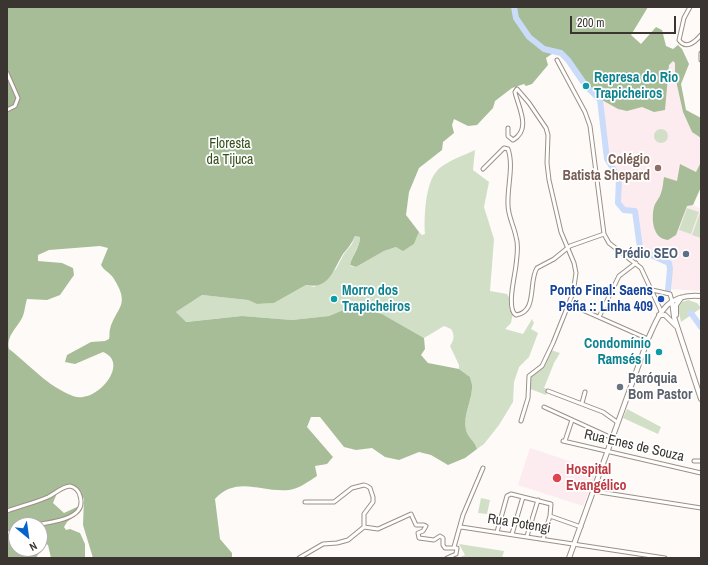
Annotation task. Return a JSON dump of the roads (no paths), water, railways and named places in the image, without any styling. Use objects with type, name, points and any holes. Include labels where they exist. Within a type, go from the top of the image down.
[{"type":"street","points":[[690,7],[686,13],[679,36],[680,42],[684,44],[691,44],[701,34]]},
{"type":"street","points":[[701,53],[701,60]]},
{"type":"street","points":[[557,60],[586,112],[590,126],[604,234],[613,247],[641,268],[652,290],[660,313],[668,317],[679,329]]},
{"type":"street","points":[[7,73],[18,98],[15,106],[7,110]]},
{"type":"street","points":[[508,128],[508,136],[512,140],[518,136],[522,126],[521,108],[515,92],[517,89],[533,109],[548,135],[548,172],[558,221],[576,273],[575,284],[569,304],[542,366],[529,376],[528,398],[521,421]]},
{"type":"street","points":[[483,169],[504,148],[508,149],[510,169],[508,206],[510,218],[517,238],[518,250],[511,301],[513,314],[520,315],[528,307],[537,268],[554,259],[568,248],[604,234]]},
{"type":"street","points":[[599,318],[619,276],[636,263]]},
{"type":"street","points":[[652,290],[670,294],[674,316],[701,399]]},
{"type":"street","points":[[679,329],[676,306],[684,296]]},
{"type":"street","points":[[570,558],[617,422],[648,339],[660,313],[672,301],[684,296],[701,296]]},
{"type":"street","points":[[695,296],[701,300]]},
{"type":"street","points":[[569,304],[648,339]]},
{"type":"street","points":[[548,391],[603,412],[617,422]]},
{"type":"street","points":[[582,403],[585,392]]},
{"type":"street","points":[[544,407],[612,438]]},
{"type":"street","name":"Rua Enes de Souza","points":[[572,420],[564,441],[701,473]]},
{"type":"street","points":[[694,461],[701,461]]},
{"type":"street","points":[[447,558],[457,552],[454,547],[461,527],[463,515],[483,468]]},
{"type":"street","points":[[7,511],[46,498],[67,486],[72,486],[77,490],[81,498],[76,514],[48,523]]},
{"type":"street","points":[[305,502],[334,502],[355,487],[367,486],[370,488],[374,497],[373,502],[364,514],[364,527]]},
{"type":"street","points":[[594,491],[701,508]]},
{"type":"street","points":[[497,532],[507,496],[511,494],[553,505],[543,539]]},
{"type":"street","points":[[512,534],[523,497]]},
{"type":"street","points":[[528,536],[538,500]]},
{"type":"street","points":[[299,558],[323,544],[344,542],[364,527],[378,529],[410,514],[416,525],[426,526],[423,531],[418,533],[419,538],[434,540],[440,536],[443,538],[443,545],[445,548],[454,547]]},
{"type":"street","points":[[550,516],[581,527]]},
{"type":"street","name":"Rua Potengi","points":[[461,527],[528,536],[574,545],[664,558]]},
{"type":"waterway","points":[[514,7],[516,18],[529,37],[544,49],[561,53],[568,60],[586,86],[600,100],[607,159],[619,178],[618,203],[624,210],[635,211],[640,248],[644,252],[669,263],[670,269],[668,290]]},
{"type":"waterway","points":[[691,313],[701,327]]},
{"type":"place","name":"Represa do Rio Trapicheiros","points":[[586,86]]},
{"type":"place","name":"Colégio Batista Shepard","points":[[658,168]]},
{"type":"place","name":"Prédio SEO","points":[[686,254]]},
{"type":"place","name":"Morro dos Trapicheiros","points":[[334,299]]},
{"type":"place","name":"Ponto Final: Saens Peña :: Linha 409","points":[[661,299]]},
{"type":"place","name":"Condomínio Ramsés II","points":[[659,352]]},
{"type":"place","name":"Paróquia Bom Pastor","points":[[620,387]]},
{"type":"place","name":"Hospital Evangélico","points":[[557,478]]},
{"type":"park label","name":"Floresta da Tijuca","points":[[230,152]]}]
